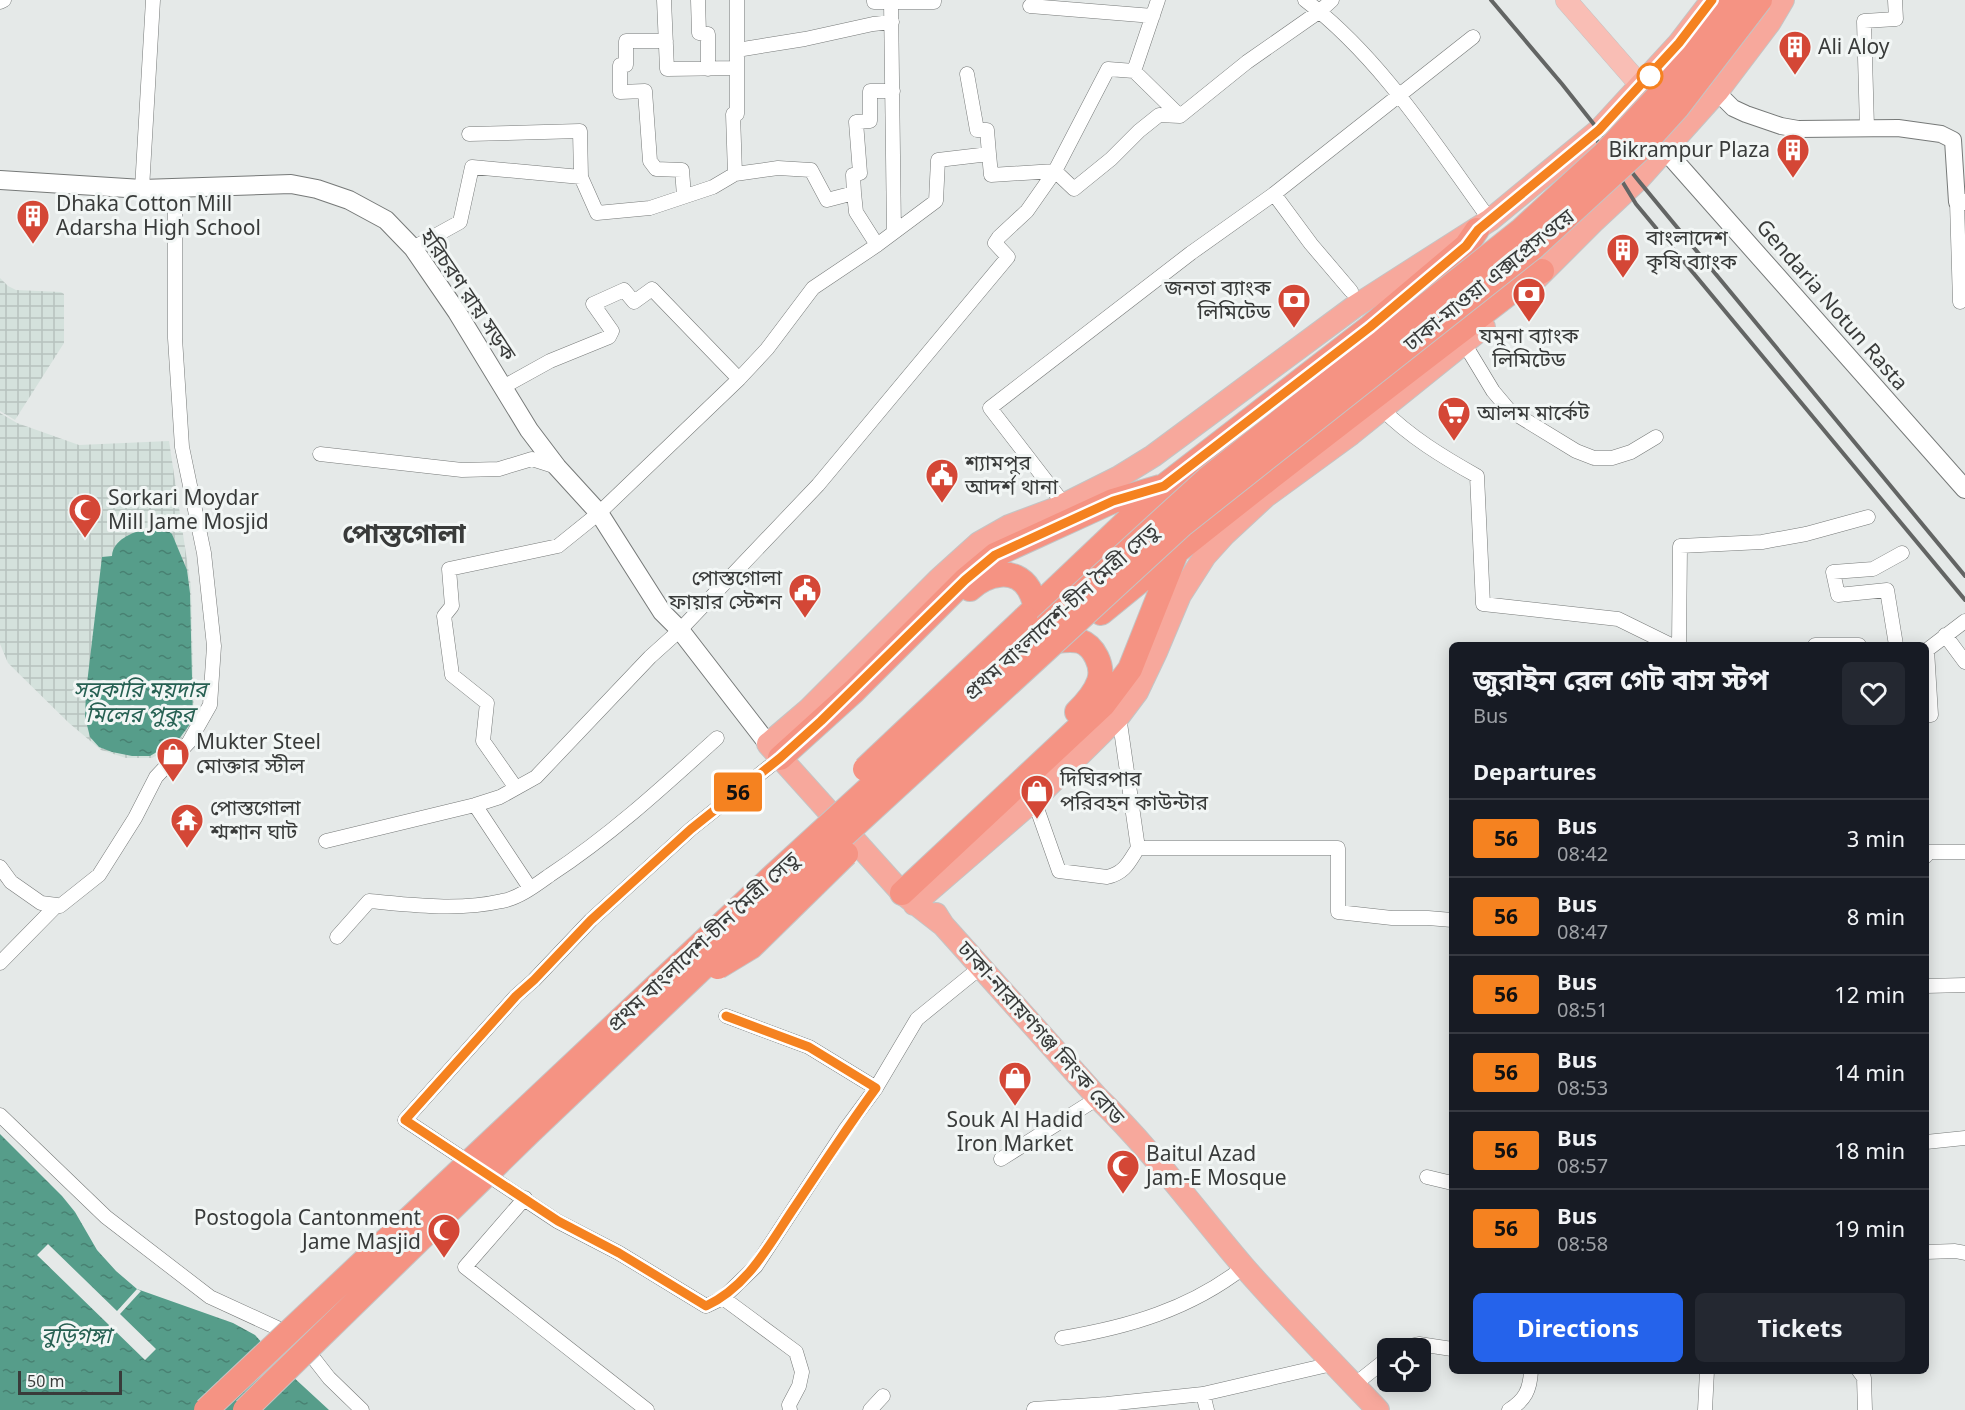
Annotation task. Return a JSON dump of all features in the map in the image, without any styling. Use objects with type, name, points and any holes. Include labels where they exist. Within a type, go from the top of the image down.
[{"type":"highway","points":[[783,752],[808,710],[929,588],[979,543],[1009,526],[1064,504],[1119,477],[1153,456],[1354,307],[1484,225],[1599,130],[1679,43],[1712,0]]},
{"type":"highway","name":"ঢাকা-মাওয়া এক্সপ্রেসওয়ে","points":[[1207,479],[1520,231],[1605,153],[1662,92],[1734,0]]},
{"type":"highway","name":"ঢাকা-মাওয়া এক্সপ্রেসওয়ে","points":[[1047,631],[1535,246],[1645,143],[1677,108],[1760,0]]},
{"type":"highway","points":[[907,888],[1034,800],[1119,716],[1137,692],[1180,595],[1205,556],[1224,535],[1266,496],[1382,409],[1511,305],[1542,271],[1638,180],[1717,92],[1770,22],[1783,0]]},
{"type":"highway","points":[[245,1410],[522,1140],[670,985],[861,818],[1047,631],[1164,486],[1370,327],[1466,246],[1484,225]]},
{"type":"highway","points":[[670,985],[717,908],[1047,631],[1177,551],[1451,336],[1529,278],[1542,271]]},
{"type":"highway","points":[[783,752],[854,691],[965,580],[995,555],[1113,501],[1164,486],[1207,479]]},
{"type":"highway","name":"প্রথম বাংলাদেশ-চীন মৈত্রী সেতু","points":[[1047,631],[1207,479]]},
{"type":"highway","points":[[907,888],[1103,705],[1130,669],[1177,551],[1183,524]]},
{"type":"highway","points":[[783,752],[978,582],[990,576],[1000,574],[1023,581],[1028,587],[1047,631],[1080,642],[1090,648],[1098,660],[1100,672],[1100,679],[1090,698],[907,888]]},
{"type":"highway","name":"ঢাকা-নারায়ণগঞ্জ লিংক রোড","points":[[783,752],[907,888],[944,925],[1098,1098],[1125,1124],[1244,1267],[1332,1364],[1378,1410]]},
{"type":"highway","name":"প্রথম বাংলাদেশ-চীন মৈত্রী সেতু","points":[[206,1410],[670,985]]},
{"type":"main road","points":[[1566,0],[1641,86],[1665,150]]},
{"type":"main road","name":"Gendaria Notun Rasta","points":[[1665,150],[1965,489]]},
{"type":"main road","name":"হরিচরণ রায় সড়ক","points":[[0,180],[142,189],[291,184],[317,189],[349,200],[386,220],[413,248],[457,312],[529,430],[557,467],[599,513],[662,612],[680,630],[744,713],[783,752]]},
{"type":"street","points":[[142,189],[153,0]]},
{"type":"street","points":[[664,0],[667,69],[737,68]]},
{"type":"street","points":[[698,0],[699,33],[708,34],[708,69]]},
{"type":"street","points":[[735,174],[733,114],[737,114],[737,0]]},
{"type":"street","points":[[874,0],[874,2],[934,2],[934,0]]},
{"type":"street","points":[[1134,71],[1158,0]]},
{"type":"street","points":[[1305,0],[1347,37],[1400,96],[1484,225]]},
{"type":"street","points":[[967,74],[977,130],[987,130],[992,175],[1055,171],[1074,189],[1160,115],[1180,116],[1247,62],[1320,11],[1332,0]]},
{"type":"street","points":[[1867,128],[1864,21],[1896,19],[1895,0]]},
{"type":"street","points":[[891,2],[894,232]]},
{"type":"street","points":[[1030,6],[1153,16]]},
{"type":"street","points":[[737,50],[892,22]]},
{"type":"street","points":[[1064,504],[990,408],[1191,253],[1274,194],[1473,37]]},
{"type":"street","points":[[666,41],[627,41],[627,65],[620,65],[620,92],[645,91],[650,161],[656,169],[682,170],[684,196]]},
{"type":"street","points":[[326,841],[475,805],[500,797],[536,777],[818,485],[1008,257],[995,243],[1027,211],[1055,171],[1108,69],[1134,71],[1180,116]]},
{"type":"street","points":[[1641,86],[1717,92],[1733,108],[1746,114],[1781,126],[1798,129],[1898,128],[1941,134],[1953,140],[1961,202],[1960,302]]},
{"type":"street","points":[[877,245],[856,212],[853,175],[860,173],[856,122],[870,121],[870,92],[893,91]]},
{"type":"street","points":[[469,134],[580,131],[581,177],[597,213],[650,208],[713,187],[735,174],[778,168],[811,170],[827,200],[854,193]]},
{"type":"street","points":[[516,788],[483,741],[487,703],[452,675],[444,616],[452,606],[449,569],[558,546],[599,513],[739,379],[767,349],[813,288],[877,245],[936,201],[938,160],[989,154]]},
{"type":"street","points":[[413,248],[460,222],[472,167],[581,177]]},
{"type":"street","points":[[0,867],[11,882],[41,903],[60,906],[99,875],[135,818],[156,777],[189,742],[210,705],[214,646],[204,553],[182,436],[175,338],[175,188]]},
{"type":"street","points":[[1274,194],[1311,244],[1351,291]]},
{"type":"street","points":[[503,387],[550,361],[609,337],[612,331],[592,304],[624,290],[634,302],[652,289],[739,379]]},
{"type":"street","points":[[1464,343],[1493,391],[1509,410],[1576,451],[1594,458],[1611,458],[1631,452],[1656,437]]},
{"type":"street","points":[[1382,409],[1396,423],[1438,453],[1478,476],[1482,604],[1618,619],[1665,642]]},
{"type":"street","points":[[320,454],[462,470],[499,469],[532,459],[557,467]]},
{"type":"street","points":[[1679,642],[1680,546],[1762,542],[1806,534],[1868,517]]},
{"type":"street","points":[[1896,642],[1887,590],[1838,595],[1833,572],[1873,569],[1902,553]]},
{"type":"street","points":[[1929,648],[1965,621]]},
{"type":"street","points":[[1946,635],[1965,662]]},
{"type":"street","points":[[1929,682],[1931,704],[1931,715],[1929,715]]},
{"type":"street","points":[[1034,800],[1059,871],[1107,877],[1123,871],[1138,848],[1119,716]]},
{"type":"street","points":[[337,937],[369,901],[436,908],[470,906],[505,901],[530,888],[580,856],[634,813],[717,738]]},
{"type":"street","points":[[783,752],[691,829],[591,920],[516,996],[405,1120],[558,1221],[619,1253],[706,1306],[723,1298],[756,1266],[845,1130],[876,1088],[917,1019],[981,967]]},
{"type":"street","points":[[475,805],[530,888]]},
{"type":"street","points":[[1138,848],[1338,848],[1338,912],[1392,918],[1449,920]]},
{"type":"street","points":[[1929,852],[1965,852]]},
{"type":"street","points":[[0,963],[57,905]]},
{"type":"street","points":[[1929,986],[1965,985]]},
{"type":"street","points":[[726,1016],[809,1047],[876,1088]]},
{"type":"street","points":[[1001,1159],[1098,1098]]},
{"type":"street","points":[[0,1115],[106,1217],[210,1297],[297,1337],[329,1378],[362,1410]]},
{"type":"street","points":[[1929,1142],[1965,1138]]},
{"type":"street","points":[[1427,1177],[1449,1181]]},
{"type":"street","points":[[525,1198],[465,1268],[646,1410]]},
{"type":"street","points":[[1929,1252],[1965,1253]]},
{"type":"street","points":[[1062,1338],[1107,1330],[1167,1311],[1197,1299],[1221,1285],[1244,1267]]},
{"type":"street","points":[[723,1298],[796,1352],[802,1372],[799,1386],[789,1405],[790,1410]]},
{"type":"street","points":[[1431,1346],[1449,1349]]},
{"type":"street","points":[[1034,1409],[1203,1394],[1332,1364]]},
{"type":"street","points":[[1354,1385],[1377,1367]]},
{"type":"street","points":[[1509,1410],[1521,1402],[1531,1382],[1531,1374]]},
{"type":"street","points":[[1705,1410],[1707,1374]]},
{"type":"street","points":[[1861,1374],[1864,1378],[1865,1410]]},
{"type":"street","points":[[1203,1394],[1207,1410]]},
{"type":"street","points":[[870,1410],[883,1396]]},
{"type":"shaded area","points":[[0,278],[16,290],[64,294],[64,343],[15,420],[0,411]]},
{"type":"shaded area","points":[[0,413],[17,423],[79,445],[169,441],[191,587],[194,718],[178,744],[152,758],[126,758],[101,750],[69,723],[8,663],[0,644]]},
{"type":"water","name":"সরকারি ময়দার মিলের পুকুর","points":[[147,529],[167,530],[172,534],[187,570],[190,593],[193,720],[179,739],[150,756],[132,756],[99,747],[90,737],[85,717],[86,692],[102,557],[112,556],[116,545],[124,538]]},
{"type":"water","name":"বুড়িগঙ্গা","points":[[0,1134],[62,1196],[75,1212],[97,1250],[137,1289],[233,1323],[255,1335],[291,1375],[329,1410],[0,1410]]},
{"type":"pier","points":[[48,1244],[117,1311],[137,1289],[141,1291],[120,1314],[156,1349],[145,1360],[37,1255]]},
{"type":"railway","points":[[1491,0],[1965,576]]},
{"type":"railway","points":[[1592,132],[1636,204],[1965,600]]},
{"type":"bus line","name":"56","points":[[726,1016],[809,1047],[876,1088],[845,1130],[756,1266],[723,1298],[706,1306],[619,1253],[558,1221],[405,1120],[516,996],[561,953],[591,920],[691,829],[789,751],[854,691],[965,580],[995,555],[1025,540],[1113,501],[1164,486],[1370,327],[1466,246],[1478,230],[1599,130],[1679,43],[1712,0]]},
{"type":"place","name":"Ali Aloy","points":[[1795,76]]},
{"type":"place","name":"Bikrampur Plaza","points":[[1793,179]]},
{"type":"place","name":"Dhaka Cotton Mill Adarsha High School","points":[[33,245]]},
{"type":"place","name":"বাংলাদেশ কৃষি ব্যাংক","points":[[1623,279]]},
{"type":"place","name":"যমুনা ব্যাংক লিমিটেড","points":[[1529,323]]},
{"type":"place","name":"জনতা ব্যাংক লিমিটেড","points":[[1294,329]]},
{"type":"place","name":"আলম মার্কেট","points":[[1454,442]]},
{"type":"place","name":"শ্যামপুর আদর্শ থানা","points":[[942,504]]},
{"type":"place","name":"Sorkari Moydar Mill Jame Mosjid","points":[[85,539]]},
{"type":"place","name":"পোস্তগোলা ফায়ার স্টেশন","points":[[805,619]]},
{"type":"place","name":"Mukter Steel মোক্তার স্টীল","points":[[173,783]]},
{"type":"place","name":"দিঘিরপার পরিবহন কাউন্টার","points":[[1037,820]]},
{"type":"place","name":"পোস্তগোলা শ্মশান ঘাট","points":[[187,849]]},
{"type":"place","name":"Souk Al Hadid Iron Market","points":[[1015,1107]]},
{"type":"place","name":"Baitul Azad Jam-E Mosque","points":[[1123,1195]]},
{"type":"place","name":"Postogola Cantonment Jame Masjid","points":[[444,1259]]},
{"type":"district","name":"পোস্তগোলা","points":[[404,534]]}]
